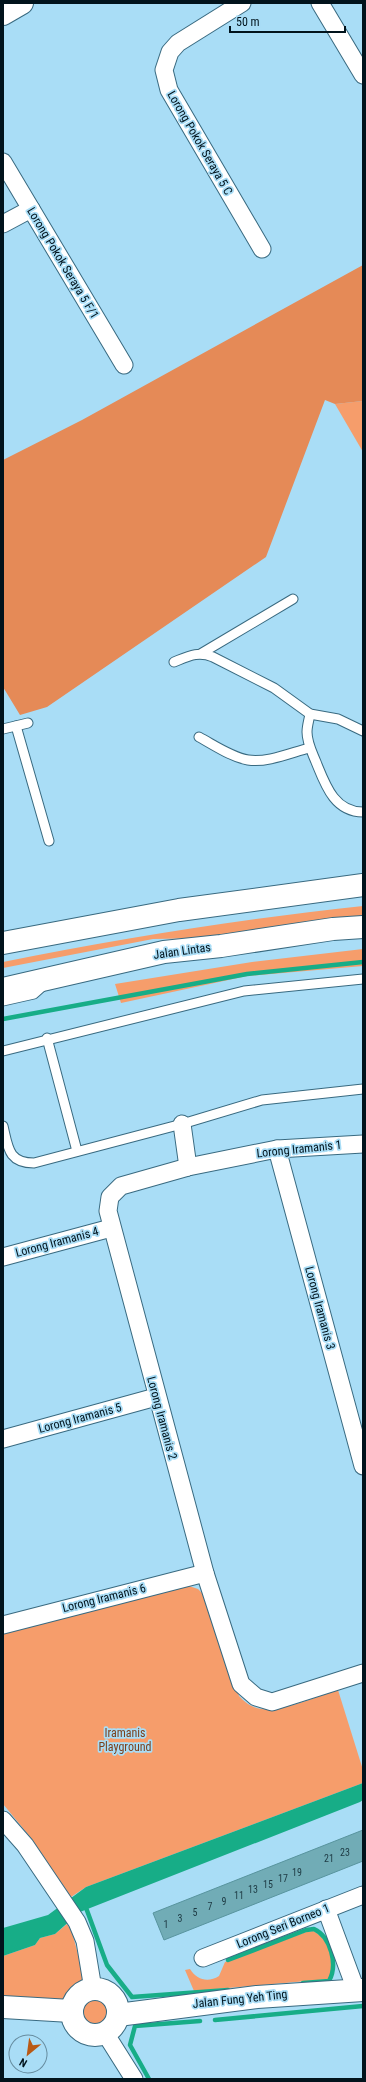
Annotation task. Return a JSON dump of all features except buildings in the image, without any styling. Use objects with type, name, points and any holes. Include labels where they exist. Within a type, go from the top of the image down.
[{"type":"main road","points":[[3,14],[22,3]]},
{"type":"main road","points":[[3,943],[179,910],[363,884]]},
{"type":"main road","name":"Jalan Lintas","points":[[3,989],[164,952],[221,946],[333,929],[363,927]]},
{"type":"main road","points":[[3,974],[66,960],[142,947],[164,952]]},
{"type":"main road","points":[[93,1989],[103,1990],[113,1997],[117,2005],[118,2015],[115,2024],[106,2033],[94,2036],[84,2033],[75,2025],[71,2011],[74,2000],[79,1994],[93,1989]]},
{"type":"main road","name":"Jalan Fung Yeh Ting","points":[[118,2015],[257,1997],[360,1990]]},
{"type":"main road","points":[[3,2007],[71,2011]]},
{"type":"street","name":"Lorong Pokok Seraya 5 C","points":[[242,3],[223,7],[178,43],[170,52],[164,70],[169,90],[262,249]]},
{"type":"street","points":[[320,3],[363,75]]},
{"type":"street","name":"Lorong Pokok Seraya 5 F/1","points":[[3,162],[124,365]]},
{"type":"street","points":[[3,224],[31,209]]},
{"type":"street","points":[[182,1124],[188,1167]]},
{"type":"street","name":"Lorong Iramanis 1","points":[[188,1167],[277,1149],[363,1144]]},
{"type":"street","name":"Lorong Iramanis 3","points":[[277,1149],[363,1466]]},
{"type":"street","name":"Lorong Iramanis 2","points":[[188,1167],[121,1186],[110,1197],[108,1211],[111,1228],[156,1397],[205,1573],[241,1684],[256,1697],[272,1702],[363,1673]]},
{"type":"street","name":"Lorong Iramanis 4","points":[[3,1257],[111,1228]]},
{"type":"street","name":"Lorong Iramanis 5","points":[[3,1438],[156,1397]]},
{"type":"street","name":"Lorong Iramanis 6","points":[[3,1625],[205,1573]]},
{"type":"street","points":[[3,1820],[25,1845],[77,1922],[85,1941],[93,1989]]},
{"type":"street","name":"Lorong Seri Borneo 1","points":[[203,1958],[363,1895]]},
{"type":"street","points":[[326,1909],[360,1990]]},
{"type":"street","points":[[106,2033],[134,2079]]},
{"type":"lane","points":[[174,662],[194,654],[202,653],[292,599]]},
{"type":"lane","points":[[202,653],[274,688],[310,714],[338,719],[363,731]]},
{"type":"lane","points":[[310,714],[307,732],[309,748],[330,793],[342,806],[351,810],[363,812]]},
{"type":"lane","points":[[3,729],[28,724]]},
{"type":"lane","points":[[16,726],[49,841]]},
{"type":"lane","points":[[199,737],[235,756],[248,760],[269,759],[309,748]]},
{"type":"lane","points":[[3,1001],[34,994],[52,978]]},
{"type":"lane","points":[[3,1051],[47,1038],[244,991],[363,979]]},
{"type":"lane","points":[[47,1038],[77,1151]]},
{"type":"lane","points":[[3,1126],[9,1150],[14,1158],[23,1163],[34,1163],[182,1124],[262,1100],[363,1089]]},
{"type":"green space","points":[[363,401],[363,452],[335,404]]},
{"type":"green space","points":[[363,906],[363,919],[207,938],[153,939],[3,968],[3,962],[137,937],[227,923]]},
{"type":"green space","points":[[363,949],[363,966],[247,976],[121,1003],[115,984],[252,962]]},
{"type":"green space","name":"Iramanis Playground","points":[[186,1585],[198,1589],[207,1598],[239,1696],[248,1704],[263,1709],[273,1709],[296,1704],[338,1690],[363,1770],[363,1783],[86,1887],[71,1897],[31,1838],[3,1804],[3,1633]]},
{"type":"green space","points":[[67,1924],[72,1932],[83,1973],[82,1982],[67,1997],[58,2001],[3,1999],[3,1956],[35,1945],[40,1938],[55,1934]]},
{"type":"green space","points":[[313,1931],[323,1939],[330,1952],[332,1959],[332,1973],[329,1979],[194,1991],[185,1970],[190,1969],[199,1978],[207,1980],[215,1978],[219,1976],[225,1962],[306,1932]]},
{"type":"green space","points":[[92,1995],[98,1995],[102,1996],[109,2002],[112,2012],[111,2019],[105,2026],[98,2029],[92,2029],[88,2028],[81,2022],[78,2015],[78,2009],[79,2005],[85,1998]]},
{"type":"shaded area","points":[[363,265],[363,401],[335,404],[325,400],[266,557],[47,707],[20,715],[3,687],[3,460],[82,420]]},
{"type":"shaded area","points":[[363,1783],[363,1800],[360,1802],[80,1912],[55,1934],[40,1938],[35,1945],[3,1956],[3,1928],[48,1915],[86,1887]]},
{"type":"waterway","points":[[3,1019],[247,974],[363,962]]},
{"type":"waterway","points":[[85,1905],[107,1965],[132,1997],[228,1990]]},
{"type":"waterway","points":[[228,1960],[306,1930],[314,1929],[325,1938],[329,1945],[333,1960],[332,1974],[329,1981],[303,1983]]},
{"type":"waterway","points":[[215,2020],[363,2006]]},
{"type":"waterway","points":[[149,2079],[130,2045],[135,2026],[200,2021]]}]
